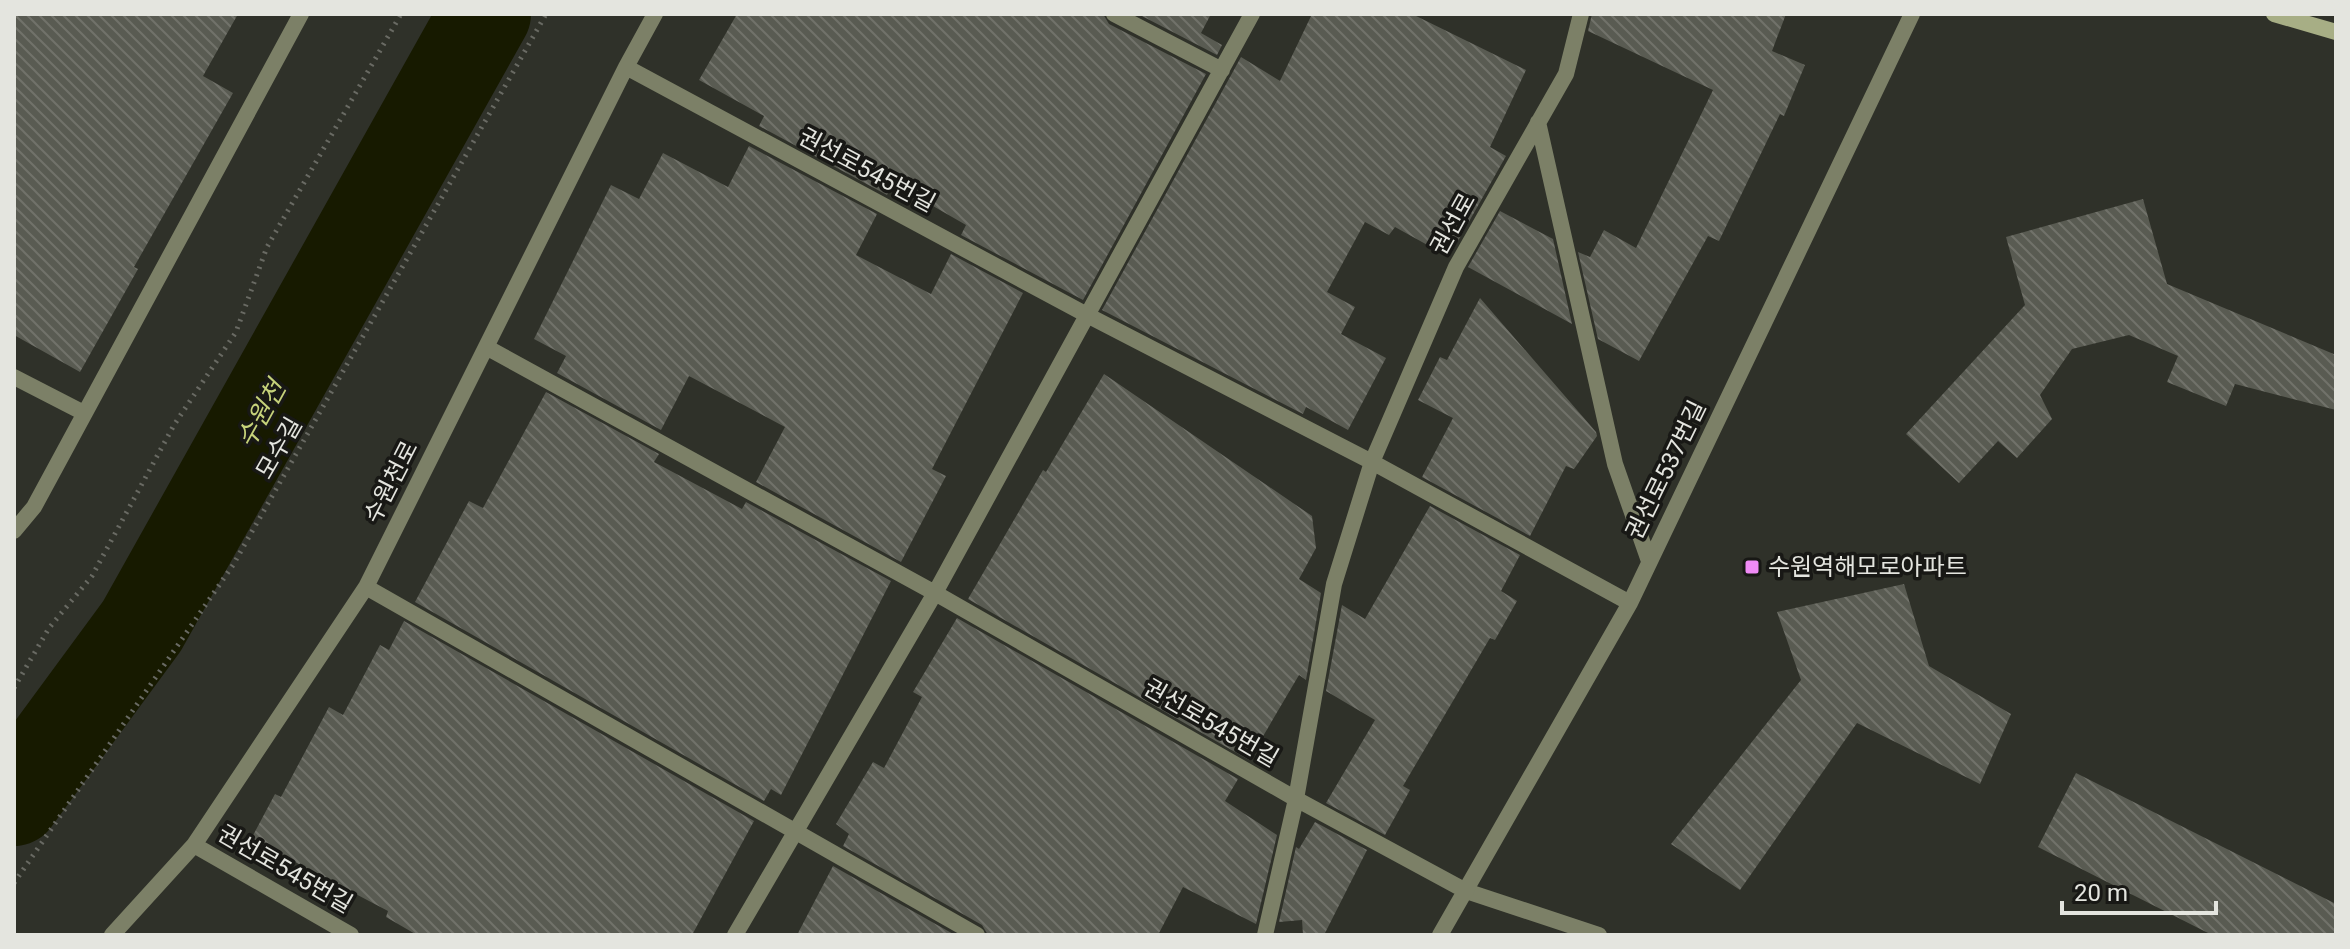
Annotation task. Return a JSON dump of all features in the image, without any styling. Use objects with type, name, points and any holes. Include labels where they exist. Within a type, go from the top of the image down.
[{"type":"street","points":[[14,531],[34,507],[301,14]]},
{"type":"street","name":"수원천로","points":[[112,935],[194,845],[366,587],[655,14]]},
{"type":"street","points":[[1114,14],[1222,70]]},
{"type":"street","points":[[735,935],[935,593],[1252,14]]},
{"type":"street","name":"권선로","points":[[1372,462],[1456,267],[1566,74],[1581,14]]},
{"type":"street","name":"권선로537번길","points":[[1440,935],[1630,603],[1912,14]]},
{"type":"street","points":[[2274,14],[2336,32]]},
{"type":"street","name":"권선로545번길","points":[[626,67],[1087,315],[1372,462],[1630,603]]},
{"type":"street","points":[[1538,122],[1615,464],[1649,561]]},
{"type":"street","name":"권선로545번길","points":[[486,347],[935,593],[1296,799],[1466,891],[1599,935]]},
{"type":"street","points":[[14,377],[84,413]]},
{"type":"street","points":[[1265,935],[1296,799],[1334,584],[1372,462]]},
{"type":"street","points":[[366,587],[977,935]]},
{"type":"street","name":"권선로545번길","points":[[194,845],[351,935]]},
{"type":"path","points":[[14,688],[49,628],[92,576],[174,425],[236,332],[267,247],[401,14]]},
{"type":"path","name":"모수길","points":[[14,883],[233,565],[546,14]]},
{"type":"building","points":[[14,14],[238,14],[203,76],[233,93],[134,267],[138,269],[80,372],[14,335]]},
{"type":"building","points":[[737,14],[1103,14],[1109,24],[1206,74],[1083,300],[961,235],[966,225],[893,183],[887,195],[759,126],[764,116],[699,80]]},
{"type":"building","points":[[1138,14],[1211,14],[1201,33],[1222,45],[1217,55]]},
{"type":"building","points":[[1312,14],[1412,14],[1526,70],[1490,147],[1506,156],[1449,257],[1395,227],[1389,235],[1365,222],[1327,292],[1355,307],[1341,334],[1386,358],[1348,430],[1306,407],[1303,414],[1102,310],[1241,57],[1280,81]]},
{"type":"building","points":[[1592,14],[1786,14],[1772,51],[1805,65],[1784,116],[1780,114],[1719,241],[1708,236],[1639,361],[1598,339],[1578,252],[1590,257],[1604,230],[1636,248],[1713,90],[1588,31]]},
{"type":"building","points":[[749,146],[877,214],[856,255],[931,294],[951,254],[1023,293],[932,469],[946,476],[901,562],[756,482],[785,427],[689,376],[661,430],[557,373],[566,356],[534,339],[611,185],[639,199],[663,153],[728,187]]},
{"type":"building","points":[[2143,199],[2167,284],[2336,355],[2336,410],[2235,384],[2226,406],[2167,382],[2178,356],[2129,335],[2072,349],[2040,395],[2052,419],[2017,458],[1998,441],[1959,483],[1906,434],[2025,305],[2006,237]]},
{"type":"building","points":[[1500,211],[1553,239],[1572,324],[1468,267]]},
{"type":"building","points":[[1480,298],[1597,436],[1574,469],[1566,466],[1530,536],[1422,477],[1453,418],[1418,400],[1440,357],[1447,360]]},
{"type":"building","points":[[1104,374],[1312,516],[1316,548],[1299,579],[1321,593],[1306,680],[1299,675],[1249,760],[968,599],[1043,470],[1046,472]]},
{"type":"building","points":[[546,392],[659,454],[654,462],[742,509],[746,502],[891,581],[781,795],[771,789],[764,801],[415,602],[469,501],[483,508]]},
{"type":"building","points":[[1430,506],[1520,555],[1501,591],[1517,601],[1495,640],[1490,638],[1403,786],[1410,790],[1385,835],[1326,803],[1375,720],[1326,691],[1342,605],[1365,619]]},
{"type":"building","points":[[1904,584],[1929,666],[2011,714],[1980,784],[1857,723],[1740,890],[1671,844],[1801,680],[1777,612]]},
{"type":"building","points":[[957,618],[1238,779],[1225,801],[1277,835],[1256,924],[1183,887],[1158,935],[988,935],[982,925],[843,846],[849,834],[836,824],[873,762],[884,768],[922,697],[913,692]]},
{"type":"building","points":[[404,621],[754,821],[692,935],[417,935],[386,917],[388,911],[251,839],[275,794],[281,797],[329,707],[343,715],[380,645],[389,650]]},
{"type":"building","points":[[2076,773],[2336,904],[2336,935],[2212,935],[2038,847]]},
{"type":"building","points":[[1315,822],[1367,850],[1324,935],[1303,935],[1302,920],[1279,922],[1296,847],[1299,849]]},
{"type":"building","points":[[833,866],[955,935],[797,935]]},
{"type":"waterway","name":"수원천","points":[[14,800],[142,626],[485,14]]},
{"type":"place","name":"수원역해모로아파트","points":[[1752,567]]}]
